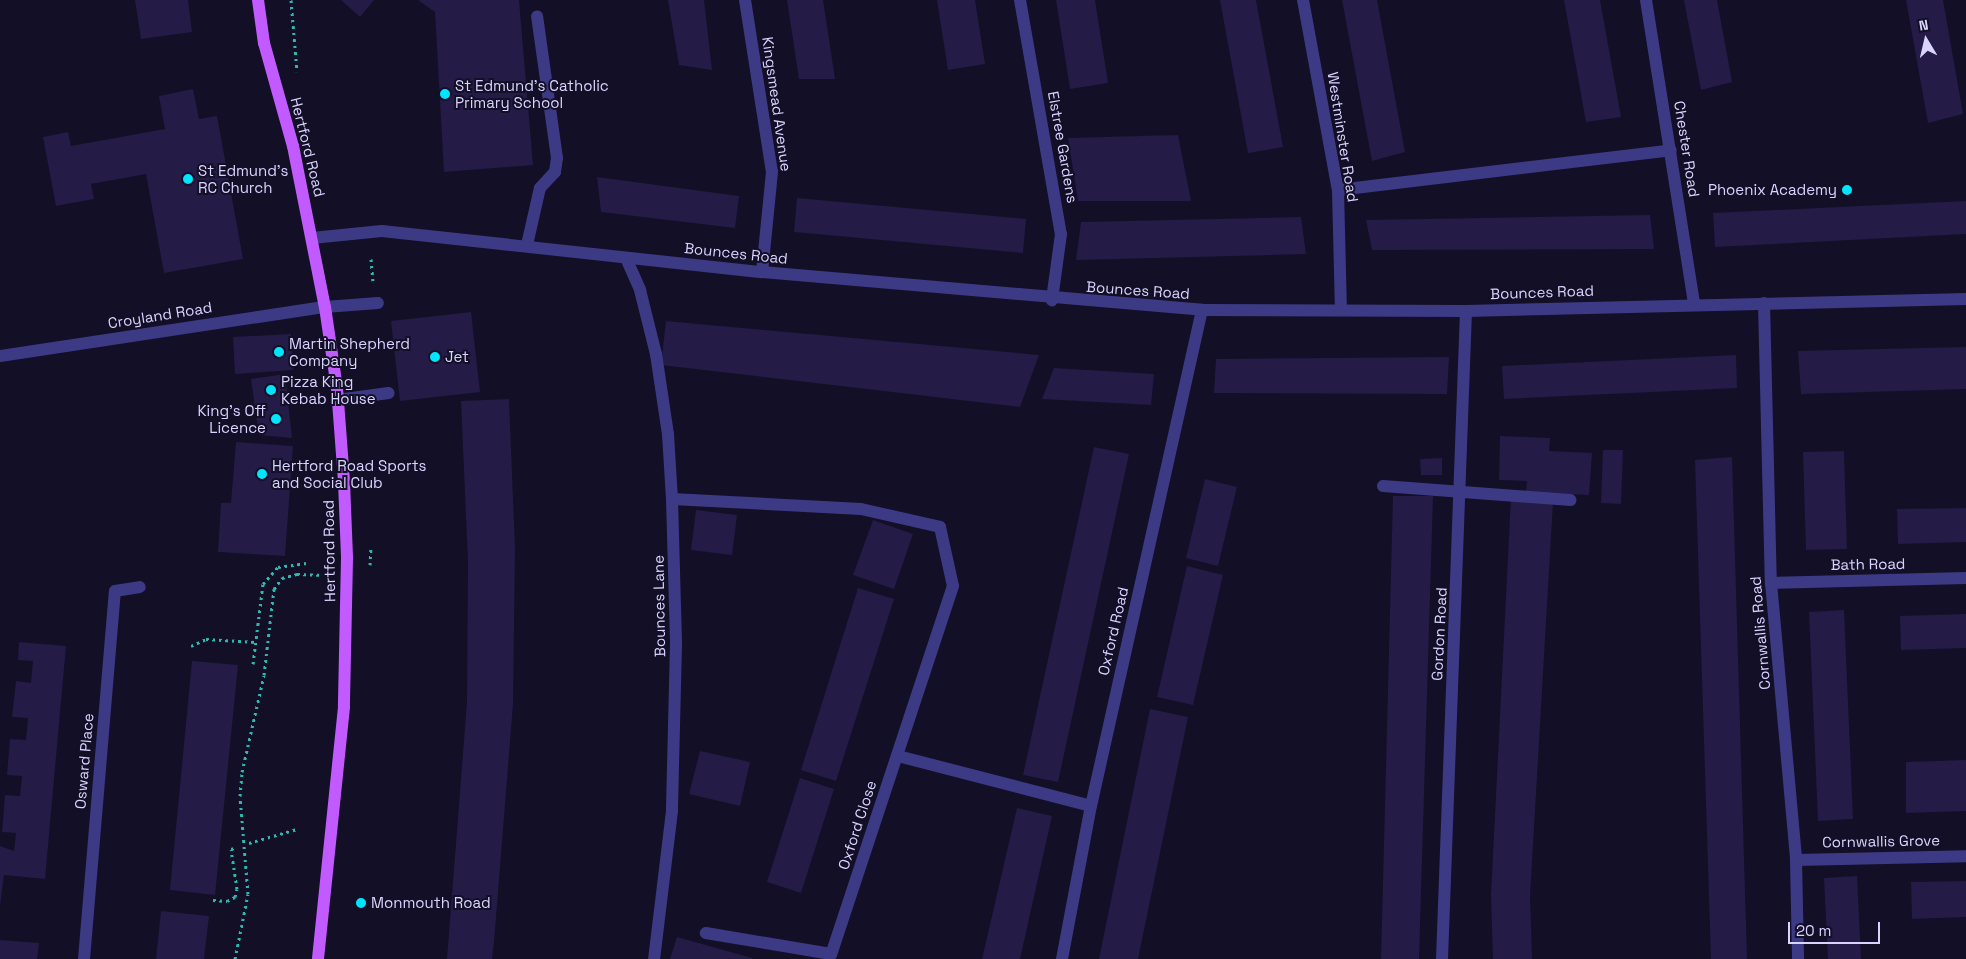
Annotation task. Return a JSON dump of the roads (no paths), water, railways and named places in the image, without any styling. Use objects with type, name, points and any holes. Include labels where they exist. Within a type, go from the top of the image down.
[{"type":"main road","name":"Hertford Road","points":[[258,0],[264,43],[293,146],[325,307],[337,400],[347,558],[344,707],[318,959]]},
{"type":"street","name":"Kingsmead Avenue","points":[[746,0],[772,172],[762,272]]},
{"type":"street","name":"Elstree Gardens","points":[[1020,0],[1061,234],[1052,300]]},
{"type":"street","name":"Westminster Road","points":[[1303,0],[1338,190],[1341,310]]},
{"type":"street","name":"Chester Road","points":[[1646,0],[1694,304]]},
{"type":"street","points":[[527,245],[540,188],[555,172],[557,158],[537,16]]},
{"type":"street","points":[[1338,190],[1671,150]]},
{"type":"street","name":"Bounces Road","points":[[312,238],[382,232],[527,245],[626,258],[1052,300],[1202,310],[1466,311],[1694,304],[1966,299]]},
{"type":"street","name":"Bounces Lane","points":[[626,258],[640,290],[656,354],[668,434],[672,499],[676,644],[672,810],[654,959]]},
{"type":"street","name":"Croyland Road","points":[[0,356],[325,307],[378,303]]},
{"type":"street","name":"Cornwallis Road","points":[[1764,304],[1771,583],[1796,860],[1798,959]]},
{"type":"street","name":"Oxford Road","points":[[1062,959],[1091,806],[1202,310]]},
{"type":"street","name":"Gordon Road","points":[[1442,959],[1462,490],[1466,311]]},
{"type":"street","points":[[337,400],[389,393]]},
{"type":"street","points":[[1383,486],[1462,490],[1570,500]]},
{"type":"street","name":"Oxford Close","points":[[672,499],[861,509],[940,526],[954,586],[831,954],[706,933]]},
{"type":"street","name":"Bath Road","points":[[1771,583],[1966,578]]},
{"type":"street","name":"Osward Place","points":[[84,959],[115,591],[140,587]]},
{"type":"street","points":[[898,756],[1091,806]]},
{"type":"street","name":"Cornwallis Grove","points":[[1796,860],[1966,856]]},
{"type":"place","name":"St Edmund's Catholic Primary School","points":[[445,94]]},
{"type":"place","name":"St Edmund's RC Church","points":[[188,179]]},
{"type":"place","name":"Phoenix Academy","points":[[1847,190]]},
{"type":"place","name":"Martin Shepherd Company","points":[[279,352]]},
{"type":"place","name":"Jet","points":[[435,357]]},
{"type":"place","name":"Pizza King Kebab House","points":[[271,390]]},
{"type":"place","name":"King's Off Licence","points":[[276,419]]},
{"type":"place","name":"Hertford Road Sports and Social Club","points":[[262,474]]},
{"type":"place","name":"Monmouth Road","points":[[361,903]]}]
